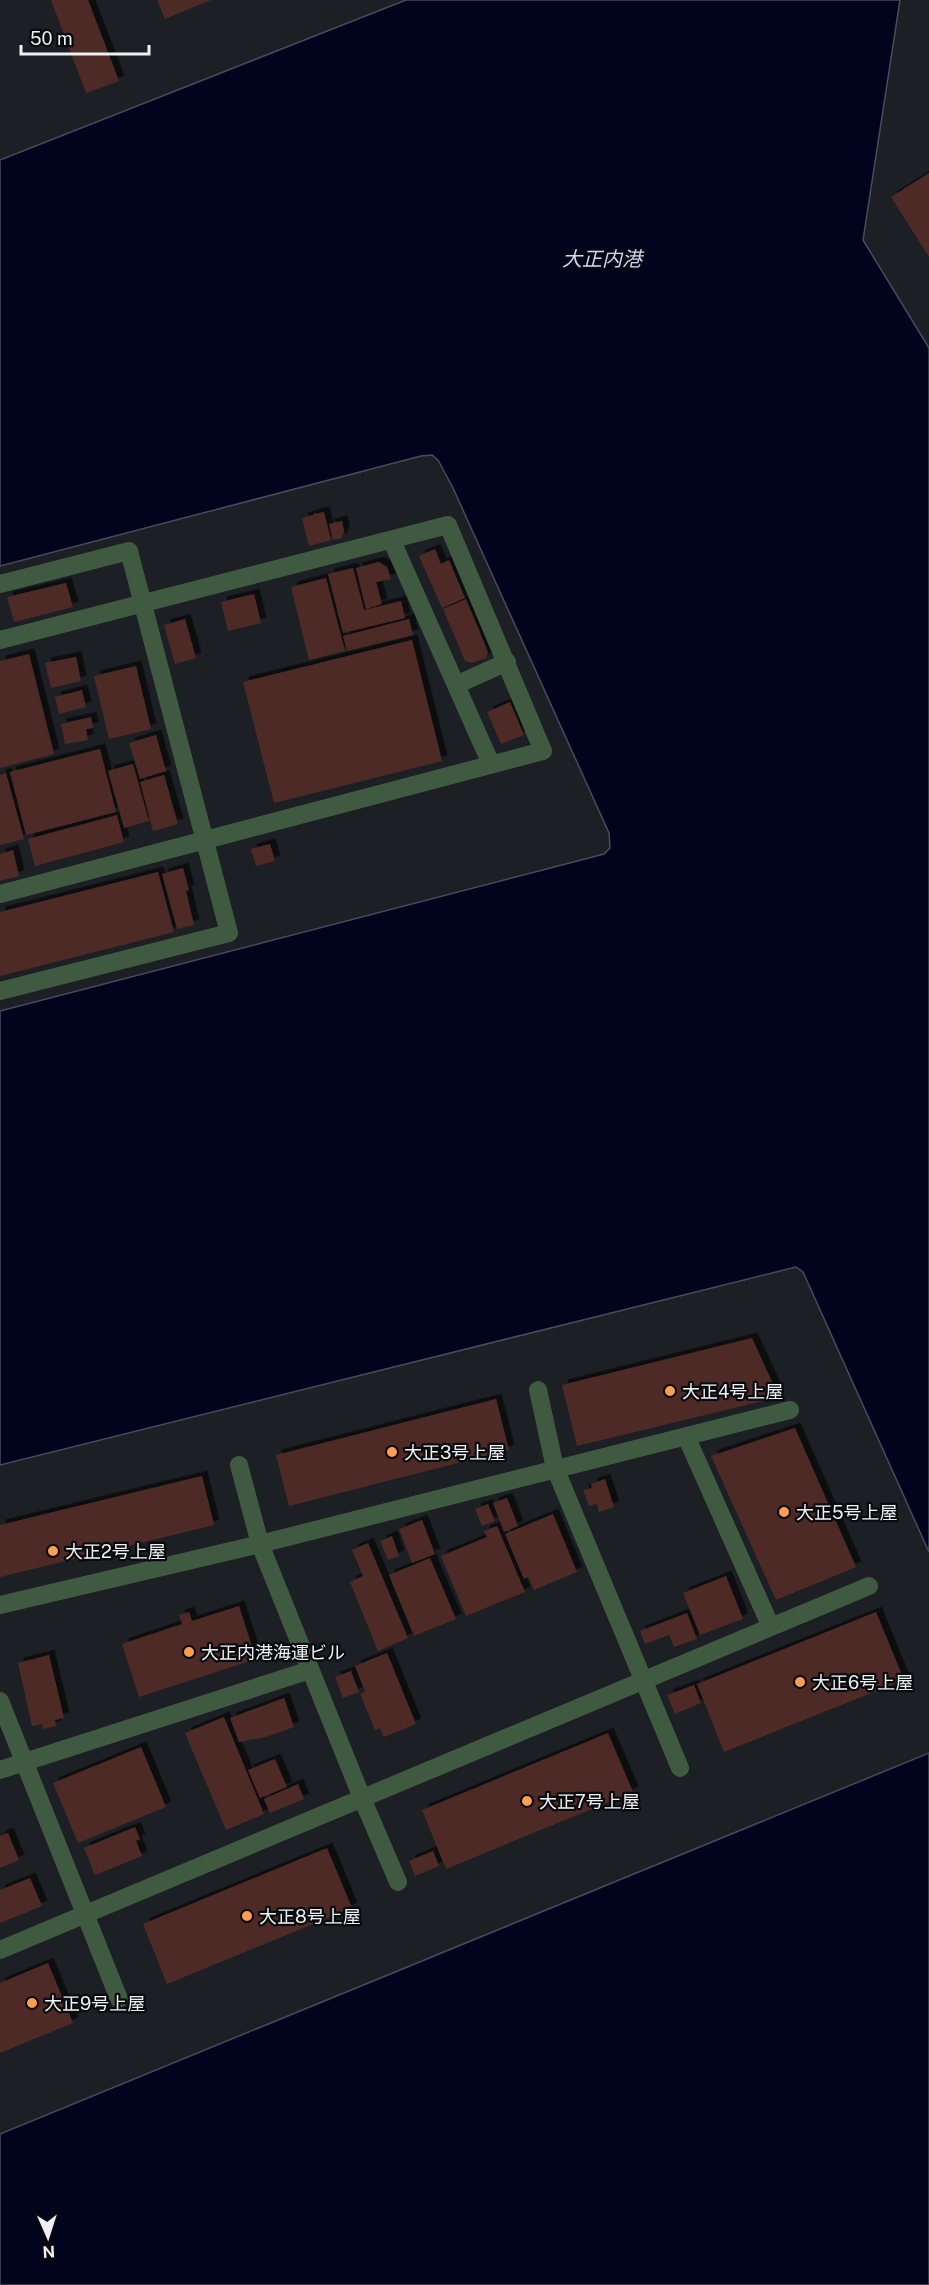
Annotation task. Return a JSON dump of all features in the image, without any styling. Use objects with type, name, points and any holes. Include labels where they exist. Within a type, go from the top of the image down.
[{"type":"street","points":[[0,640],[448,525],[543,751],[0,894]]},
{"type":"street","points":[[392,541],[491,764]]},
{"type":"street","points":[[0,584],[129,551],[229,933],[0,991]]},
{"type":"street","points":[[456,685],[507,663]]},
{"type":"street","points":[[538,1389],[555,1468],[680,1768]]},
{"type":"street","points":[[0,1605],[260,1545],[555,1468],[790,1410]]},
{"type":"street","points":[[686,1436],[771,1627]]},
{"type":"street","points":[[239,1465],[260,1545],[398,1881]]},
{"type":"street","points":[[0,1950],[86,1916],[869,1586]]},
{"type":"street","points":[[0,1770],[310,1670]]},
{"type":"street","points":[[0,1701],[119,1999]]},
{"type":"water","name":"大正内港","points":[[406,0],[900,0],[863,240],[929,348],[929,1552],[803,1272],[796,1267],[0,1465],[0,1011],[604,854],[610,848],[609,833],[453,488],[438,460],[432,455],[0,566],[0,160]]},
{"type":"water","points":[[929,1753],[929,2285],[0,2285],[0,2134]]},
{"type":"building","points":[[51,0],[88,0],[119,81],[86,93]]},
{"type":"building","points":[[157,0],[211,0],[165,19]]},
{"type":"building","points":[[929,173],[929,257],[891,197]]},
{"type":"building","points":[[324,512],[331,540],[309,546],[302,518],[313,515],[318,536],[313,514]]},
{"type":"building","points":[[342,521],[344,531],[342,538],[333,540],[329,524]]},
{"type":"building","points":[[435,549],[441,564],[449,560],[465,598],[442,608],[419,556]]},
{"type":"building","points":[[379,562],[387,567],[391,579],[376,582],[382,604],[366,609],[356,568]]},
{"type":"building","points":[[353,568],[364,610],[401,601],[405,618],[343,633],[328,574]]},
{"type":"building","points":[[326,578],[345,651],[309,660],[291,587]]},
{"type":"building","points":[[66,583],[73,607],[14,622],[7,597]]},
{"type":"building","points":[[254,594],[261,623],[228,631],[221,602]]},
{"type":"building","points":[[466,599],[488,652],[486,658],[472,663],[465,661],[443,609]]},
{"type":"building","points":[[185,619],[196,658],[175,664],[164,625]]},
{"type":"building","points":[[409,619],[413,635],[347,651],[343,636]]},
{"type":"building","points":[[412,640],[442,761],[274,803],[243,682]]},
{"type":"building","points":[[29,654],[54,754],[0,768],[0,661]]},
{"type":"building","points":[[76,657],[81,681],[51,688],[45,663]]},
{"type":"building","points":[[136,666],[151,729],[109,739],[94,676]]},
{"type":"building","points":[[82,690],[86,707],[59,714],[55,697]]},
{"type":"building","points":[[510,702],[524,735],[501,744],[487,712]]},
{"type":"building","points":[[91,717],[93,728],[86,729],[88,740],[65,744],[61,724]]},
{"type":"building","points":[[156,735],[166,771],[140,779],[129,743]]},
{"type":"building","points":[[100,749],[116,812],[26,835],[10,772]]},
{"type":"building","points":[[133,764],[149,821],[124,828],[108,771]]},
{"type":"building","points":[[6,773],[24,839],[0,845],[0,775]]},
{"type":"building","points":[[164,775],[178,824],[153,831],[140,782]]},
{"type":"building","points":[[117,815],[124,842],[35,866],[28,839]]},
{"type":"building","points":[[270,844],[275,861],[256,866],[251,849]]},
{"type":"building","points":[[13,850],[19,876],[0,881],[0,854]]},
{"type":"building","points":[[183,868],[194,925],[177,929],[162,874]]},
{"type":"building","points":[[158,872],[174,932],[0,976],[0,912]]},
{"type":"building","name":"大正4号上屋","points":[[752,1338],[779,1397],[577,1446],[562,1385]]},
{"type":"building","name":"大正3号上屋","points":[[496,1399],[509,1450],[289,1506],[276,1455]]},
{"type":"building","name":"大正5号上屋","points":[[795,1428],[856,1567],[776,1600],[711,1456]]},
{"type":"building","name":"大正2号上屋","points":[[202,1476],[214,1525],[0,1577],[0,1525]]},
{"type":"building","points":[[605,1479],[614,1507],[599,1512],[597,1504],[589,1506],[583,1490],[592,1488],[591,1484]]},
{"type":"building","points":[[507,1498],[518,1526],[504,1532],[493,1503]]},
{"type":"building","points":[[488,1504],[495,1521],[482,1526],[475,1509]]},
{"type":"building","points":[[553,1514],[577,1572],[534,1590],[528,1577],[524,1579],[505,1534]]},
{"type":"building","points":[[422,1520],[435,1554],[412,1563],[399,1529]]},
{"type":"building","points":[[497,1526],[525,1592],[466,1616],[441,1556],[487,1537],[484,1531]]},
{"type":"building","points":[[392,1536],[399,1556],[388,1560],[380,1541]]},
{"type":"building","points":[[368,1543],[408,1638],[378,1651],[350,1582],[363,1576],[352,1550]]},
{"type":"building","points":[[430,1558],[456,1619],[414,1636],[389,1575]]},
{"type":"building","points":[[726,1576],[743,1619],[700,1635],[683,1593]]},
{"type":"building","name":"大正内港海運ビル","points":[[239,1606],[256,1659],[139,1697],[122,1644],[182,1624],[179,1615],[189,1612],[192,1621]]},
{"type":"building","name":"大正6号上屋","points":[[876,1612],[904,1680],[724,1752],[697,1684]]},
{"type":"building","points":[[687,1613],[697,1639],[674,1647],[669,1635],[645,1644],[640,1631]]},
{"type":"building","points":[[387,1653],[416,1724],[384,1737],[380,1728],[375,1730],[360,1694],[365,1692],[355,1666]]},
{"type":"building","points":[[49,1655],[64,1718],[55,1720],[56,1726],[43,1729],[42,1724],[32,1726],[18,1663]]},
{"type":"building","points":[[351,1671],[359,1692],[343,1698],[335,1677]]},
{"type":"building","points":[[694,1685],[701,1703],[675,1714],[667,1695]]},
{"type":"building","points":[[284,1698],[294,1727],[266,1737],[239,1742],[230,1718]]},
{"type":"building","points":[[224,1717],[264,1814],[226,1830],[185,1733]]},
{"type":"building","name":"大正7号上屋","points":[[608,1733],[633,1792],[446,1869],[422,1810]]},
{"type":"building","points":[[141,1747],[166,1807],[78,1843],[53,1783]]},
{"type":"building","points":[[275,1759],[287,1787],[260,1798],[248,1770]]},
{"type":"building","points":[[298,1784],[304,1799],[270,1813],[264,1799]]},
{"type":"building","points":[[135,1827],[140,1839],[136,1841],[142,1856],[95,1875],[84,1848]]},
{"type":"building","points":[[8,1833],[19,1860],[0,1868],[0,1836]]},
{"type":"building","name":"大正8号上屋","points":[[327,1848],[352,1908],[167,1984],[143,1924]]},
{"type":"building","points":[[433,1851],[439,1866],[415,1876],[409,1861]]},
{"type":"building","points":[[30,1878],[42,1906],[0,1923],[0,1890]]},
{"type":"building","name":"大正9号上屋","points":[[48,1963],[73,2023],[0,2053],[0,1983]]},
{"type":"place","name":"大正4号上屋","points":[[670,1391]]},
{"type":"place","name":"大正3号上屋","points":[[392,1452]]},
{"type":"place","name":"大正5号上屋","points":[[784,1512]]},
{"type":"place","name":"大正2号上屋","points":[[53,1551]]},
{"type":"place","name":"大正内港海運ビル","points":[[189,1652]]},
{"type":"place","name":"大正6号上屋","points":[[800,1682]]},
{"type":"place","name":"大正7号上屋","points":[[527,1801]]},
{"type":"place","name":"大正8号上屋","points":[[247,1916]]},
{"type":"place","name":"大正9号上屋","points":[[32,2003]]}]
